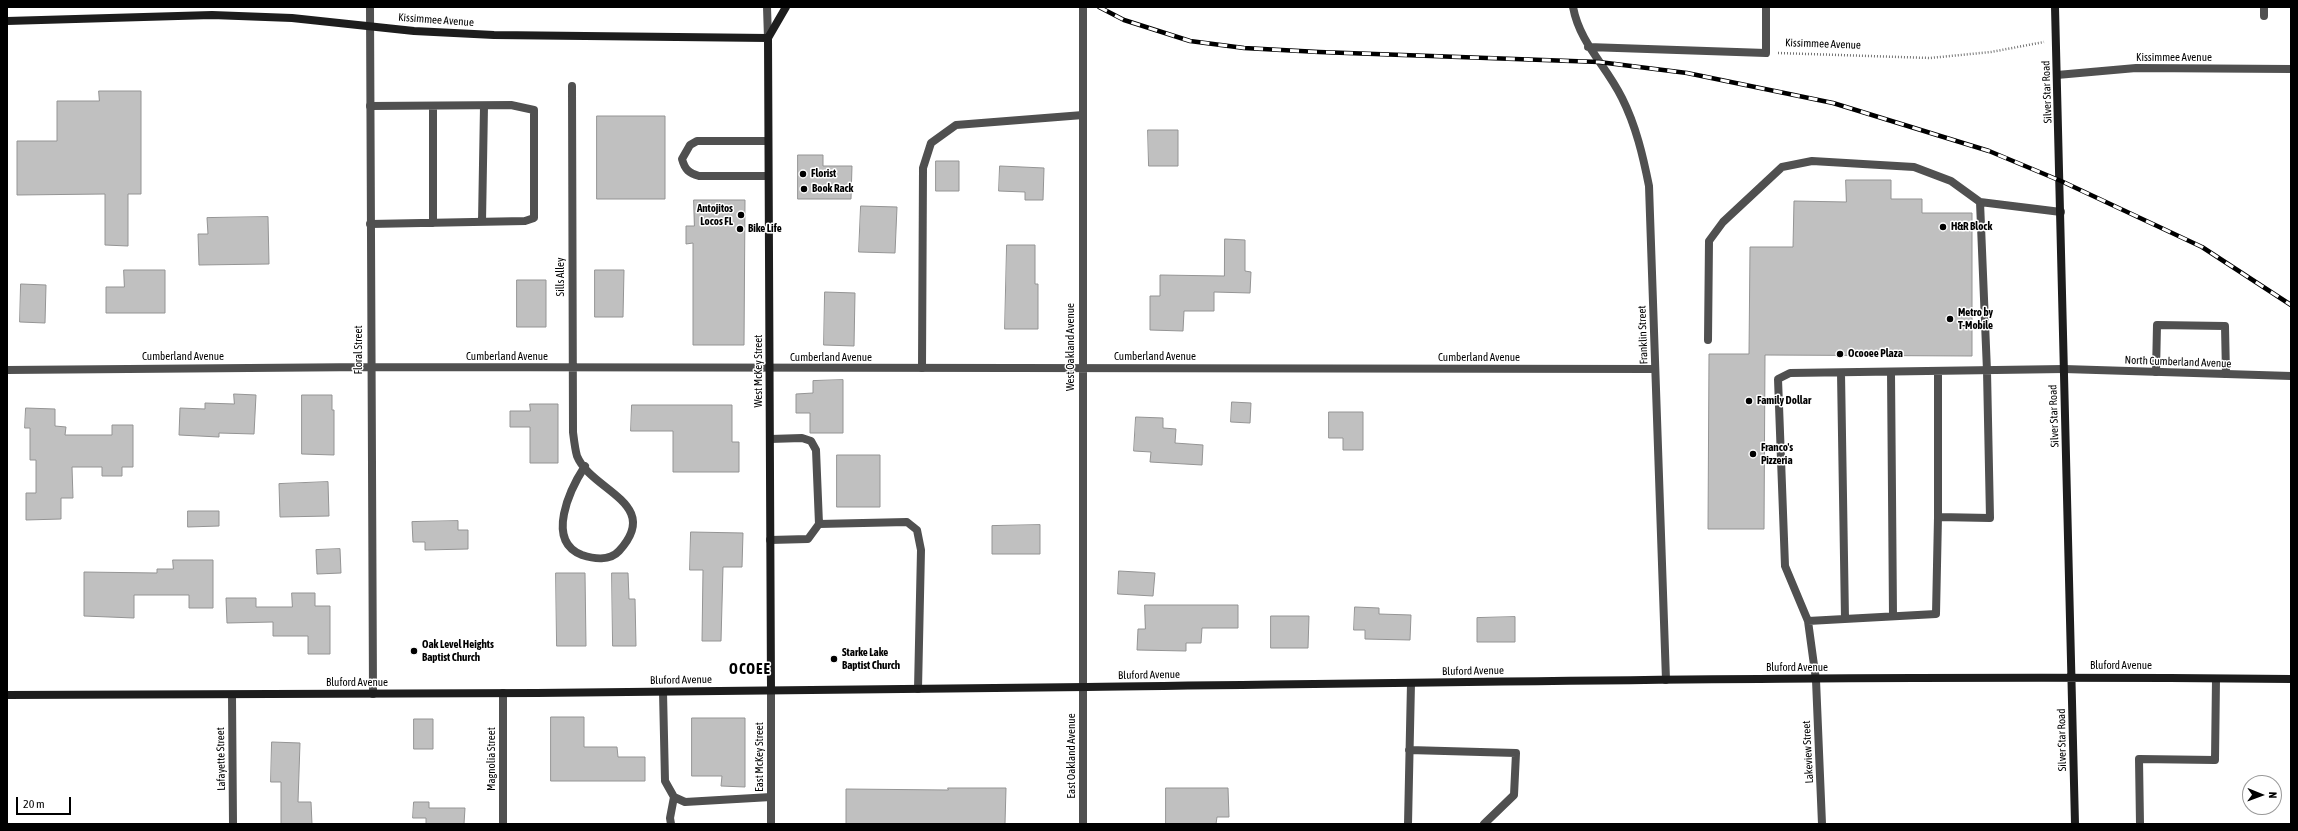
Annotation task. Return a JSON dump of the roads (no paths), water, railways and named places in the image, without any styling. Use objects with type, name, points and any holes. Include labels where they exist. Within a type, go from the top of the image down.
[{"type":"street","name":"Floral Street","points":[[370,7],[370,367],[373,694]]},
{"type":"street","points":[[767,7],[768,38]]},
{"type":"street","points":[[768,38],[786,7]]},
{"type":"street","name":"West Oakland Avenue","points":[[1083,687],[1082,368],[1084,7]]},
{"type":"street","name":"Franklin Street","points":[[1573,7],[1578,27],[1588,47],[1622,97],[1641,149],[1649,186],[1666,680]]},
{"type":"street","points":[[1588,47],[1766,53],[1766,7]]},
{"type":"street","name":"Silver Star Road","points":[[2055,7],[2075,824]]},
{"type":"street","name":"Kissimmee Avenue","points":[[7,21],[212,15],[292,18],[414,31],[494,35],[768,38]]},
{"type":"street","name":"West McKey Street","points":[[768,38],[772,690]]},
{"type":"street","name":"Kissimmee Avenue","points":[[2057,75],[2136,68],[2291,69]]},
{"type":"street","name":"Sills Alley","points":[[572,86],[573,432],[578,457],[604,486],[622,499],[631,511],[634,522],[628,538],[619,552],[609,558],[590,558],[576,552],[565,543],[562,522],[573,485],[585,466]]},
{"type":"street","points":[[370,106],[511,105],[534,110],[534,218],[525,221],[370,224]]},
{"type":"street","points":[[433,106],[433,223]]},
{"type":"street","points":[[482,222],[484,106]]},
{"type":"street","points":[[922,368],[923,168],[931,143],[956,125],[1083,116]]},
{"type":"street","points":[[768,142],[697,141],[685,151],[682,159],[684,166],[689,173],[699,176],[768,176]]},
{"type":"street","points":[[1708,340],[1709,242],[1722,222],[1782,167],[1812,161],[1914,167],[1951,181],[1980,202],[2061,212]]},
{"type":"street","points":[[1938,517],[1990,518],[1987,371],[1980,202]]},
{"type":"street","points":[[2156,372],[2157,324],[2225,326],[2226,374]]},
{"type":"street","name":"Cumberland Avenue","points":[[7,370],[370,367],[770,369],[1655,369]]},
{"type":"street","name":"North Cumberland Avenue","points":[[1841,373],[2064,369],[2291,376]]},
{"type":"street","points":[[1808,621],[1936,614],[1938,517],[1938,371]]},
{"type":"street","points":[[1891,372],[1893,616]]},
{"type":"street","name":"Lakeview Street","points":[[1822,824],[1816,680],[1808,621],[1786,566],[1778,379],[1790,373],[1841,373]]},
{"type":"street","points":[[1841,373],[1845,619]]},
{"type":"street","points":[[770,439],[802,438],[812,441],[816,450],[819,524],[808,539],[770,540]]},
{"type":"street","points":[[819,524],[907,522],[917,530],[921,550],[918,689]]},
{"type":"street","name":"Bluford Avenue","points":[[7,695],[503,694],[1666,680],[2071,677],[2291,679]]},
{"type":"street","points":[[2140,824],[2139,759],[2216,760],[2216,678]]},
{"type":"street","points":[[1408,824],[1411,683]]},
{"type":"street","name":"East Oakland Avenue","points":[[1083,687],[1083,824]]},
{"type":"street","name":"East McKey Street","points":[[771,824],[772,690]]},
{"type":"street","points":[[664,692],[665,781],[674,797],[685,802],[771,797]]},
{"type":"street","name":"Magnolia Street","points":[[503,694],[503,824]]},
{"type":"street","name":"Lafayette Street","points":[[232,695],[233,824]]},
{"type":"street","points":[[1409,750],[1516,753],[1514,795],[1484,824]]},
{"type":"street","points":[[671,824],[670,818],[674,797]]},
{"type":"railway","points":[[1099,7],[1124,20],[1190,41],[1244,48],[1319,52],[1599,62],[1687,73],[1833,103],[1989,151],[2061,181],[2202,247],[2291,305]]},
{"type":"place","name":"Florist","points":[[803,174]]},
{"type":"place","name":"Book Rack","points":[[804,189]]},
{"type":"place","name":"Antojitos Locos FL","points":[[741,215]]},
{"type":"place","name":"H&R Block","points":[[1943,227]]},
{"type":"place","name":"Bike Life","points":[[740,229]]},
{"type":"place","name":"Metro by T-Mobile","points":[[1950,319]]},
{"type":"place","name":"Ocooee Plaza","points":[[1840,354]]},
{"type":"place","name":"Family Dollar","points":[[1749,401]]},
{"type":"place","name":"Franco's Pizzeria","points":[[1753,454]]},
{"type":"place","name":"Oak Level Heights Baptist Church","points":[[414,651]]},
{"type":"place","name":"Starke Lake Baptist Church","points":[[834,659]]},
{"type":"district","name":"OCOEE","points":[[750,669]]}]
